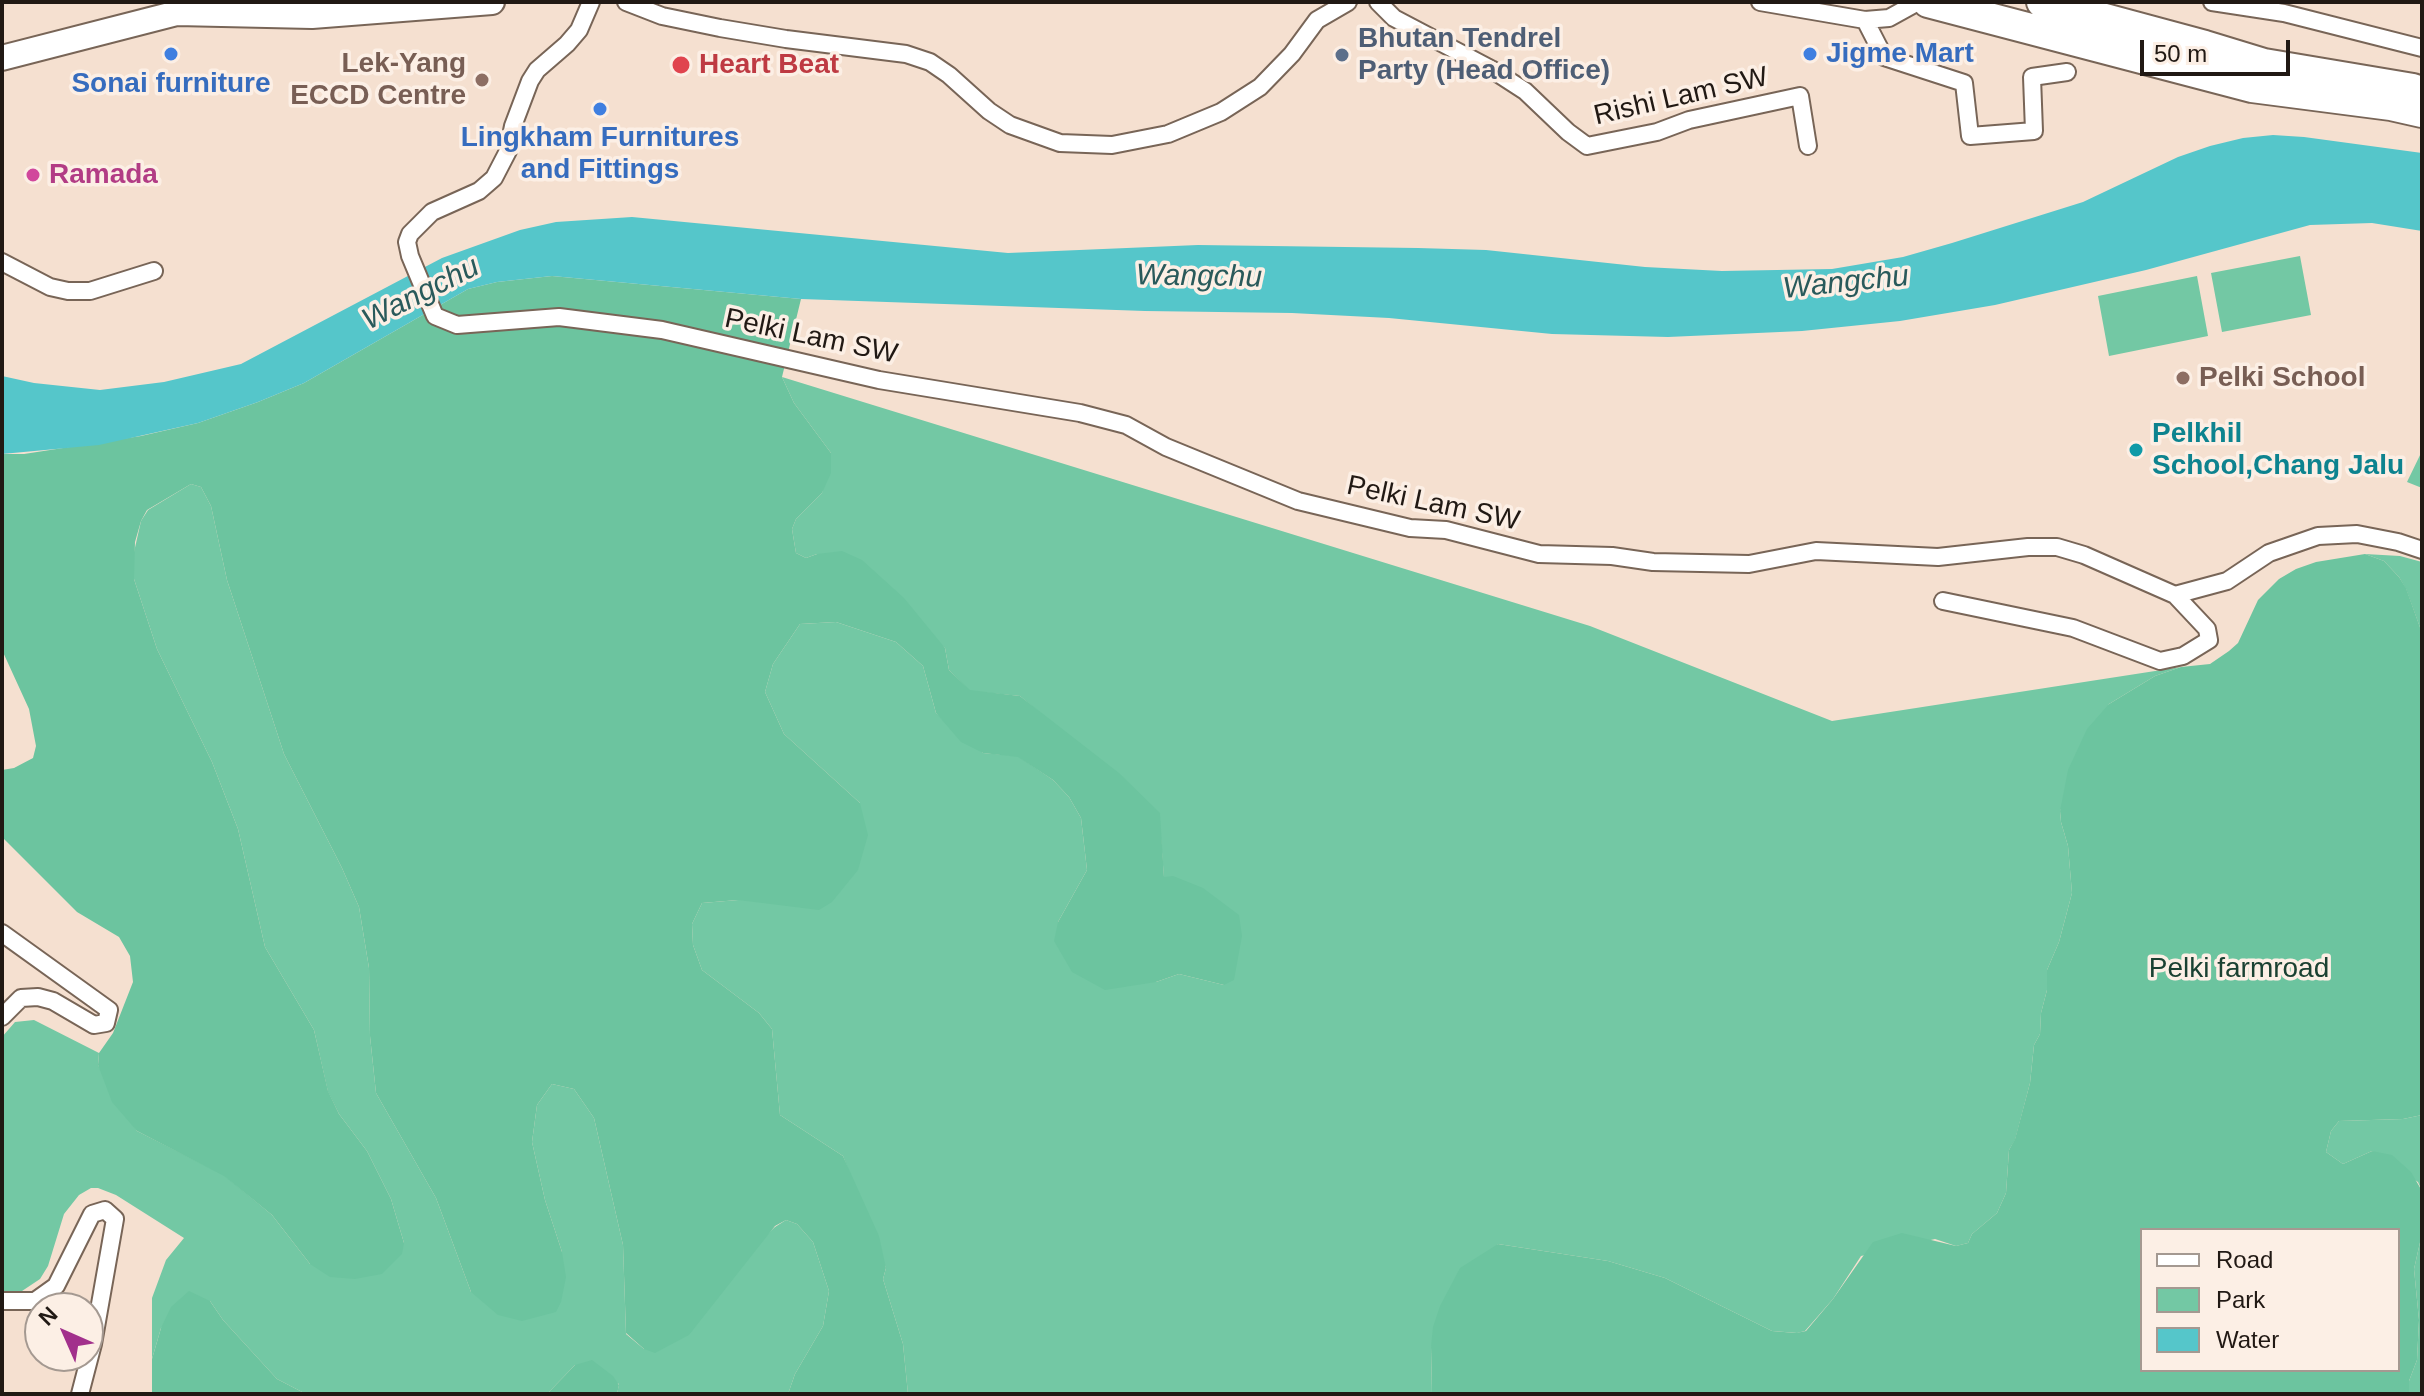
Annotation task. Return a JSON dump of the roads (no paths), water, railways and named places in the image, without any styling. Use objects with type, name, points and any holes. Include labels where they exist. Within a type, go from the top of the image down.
[{"type":"highway","points":[[1928,2],[2252,87],[2391,105],[2422,112]]},
{"type":"highway","points":[[2042,2],[2264,64],[2422,91]]},
{"type":"street","points":[[2,58],[177,13],[312,16],[492,2]]},
{"type":"street","name":"Pelki Lam SW","points":[[591,2],[579,30],[537,70],[530,81],[513,126],[508,151],[494,178],[479,191],[432,212],[423,219],[407,242],[435,316],[457,325],[559,317],[662,330],[879,380],[1080,413],[1126,425],[1166,447],[1298,501],[1410,528],[1446,530],[1539,554],[1612,556],[1653,562],[1749,564],[1816,551],[1938,557],[2028,547],[2057,547],[2084,555],[2175,595]]},
{"type":"street","points":[[626,2],[662,16],[720,28],[906,54],[930,62],[1010,125],[1060,143],[1112,145],[1168,134],[1221,112],[1260,87],[1292,54],[1317,20],[1348,2]]},
{"type":"street","name":"Rishi Lam SW","points":[[1378,2],[1394,18],[1491,69],[1525,91],[1587,146],[1800,96],[1808,146]]},
{"type":"street","points":[[1760,2],[1865,20],[1889,18],[1918,2]]},
{"type":"street","points":[[2212,2],[2284,13],[2422,48]]},
{"type":"street","points":[[1865,20],[1884,57],[1964,83],[1970,136],[2034,131],[2032,77],[2067,72]]},
{"type":"street","points":[[2,262],[50,287],[68,291],[90,291],[154,271]]},
{"type":"street","points":[[1943,601],[2073,628],[2160,661],[2183,656],[2209,640],[2207,629],[2175,595],[2227,581],[2269,553],[2318,536],[2357,534],[2422,550]]},
{"type":"street","points":[[2,933],[109,1010],[106,1023],[94,1025],[53,1001],[38,997],[21,998],[2,1017]]},
{"type":"street","points":[[2,1301],[35,1301],[56,1286],[92,1214],[105,1210],[115,1219],[93,1344],[80,1394]]},
{"type":"water","name":"Wangchu","points":[[2273,135],[2422,153],[2422,231],[2372,223],[2310,225],[2146,270],[1995,305],[1900,321],[1802,331],[1668,337],[1552,334],[1389,318],[1292,313],[801,299],[552,276],[497,282],[468,289],[304,383],[198,423],[99,445],[2,454],[2,376],[34,383],[100,390],[164,382],[241,364],[442,258],[520,230],[556,222],[632,217],[1008,253],[1198,245],[1418,248],[1486,250],[1645,267],[1722,271],[1832,269],[1903,257],[1952,243],[2083,202],[2178,157],[2210,146]]},
{"type":"place","name":"Sonai furniture","points":[[171,54]]},
{"type":"place","name":"Jigme Mart","points":[[1810,54]]},
{"type":"place","name":"Bhutan Tendrel Party (Head Office)","points":[[1342,55]]},
{"type":"place","name":"Heart Beat","points":[[681,65]]},
{"type":"place","name":"Lek-Yang ECCD Centre","points":[[482,80]]},
{"type":"place","name":"Lingkham Furnitures and Fittings","points":[[600,109]]},
{"type":"place","name":"Ramada","points":[[33,175]]},
{"type":"place","name":"Pelki School","points":[[2183,378]]},
{"type":"place","name":"Pelkhil School,Chang Jalu","points":[[2136,450]]},
{"type":"park label","name":"Pelki farmroad","points":[[2239,969]]}]
